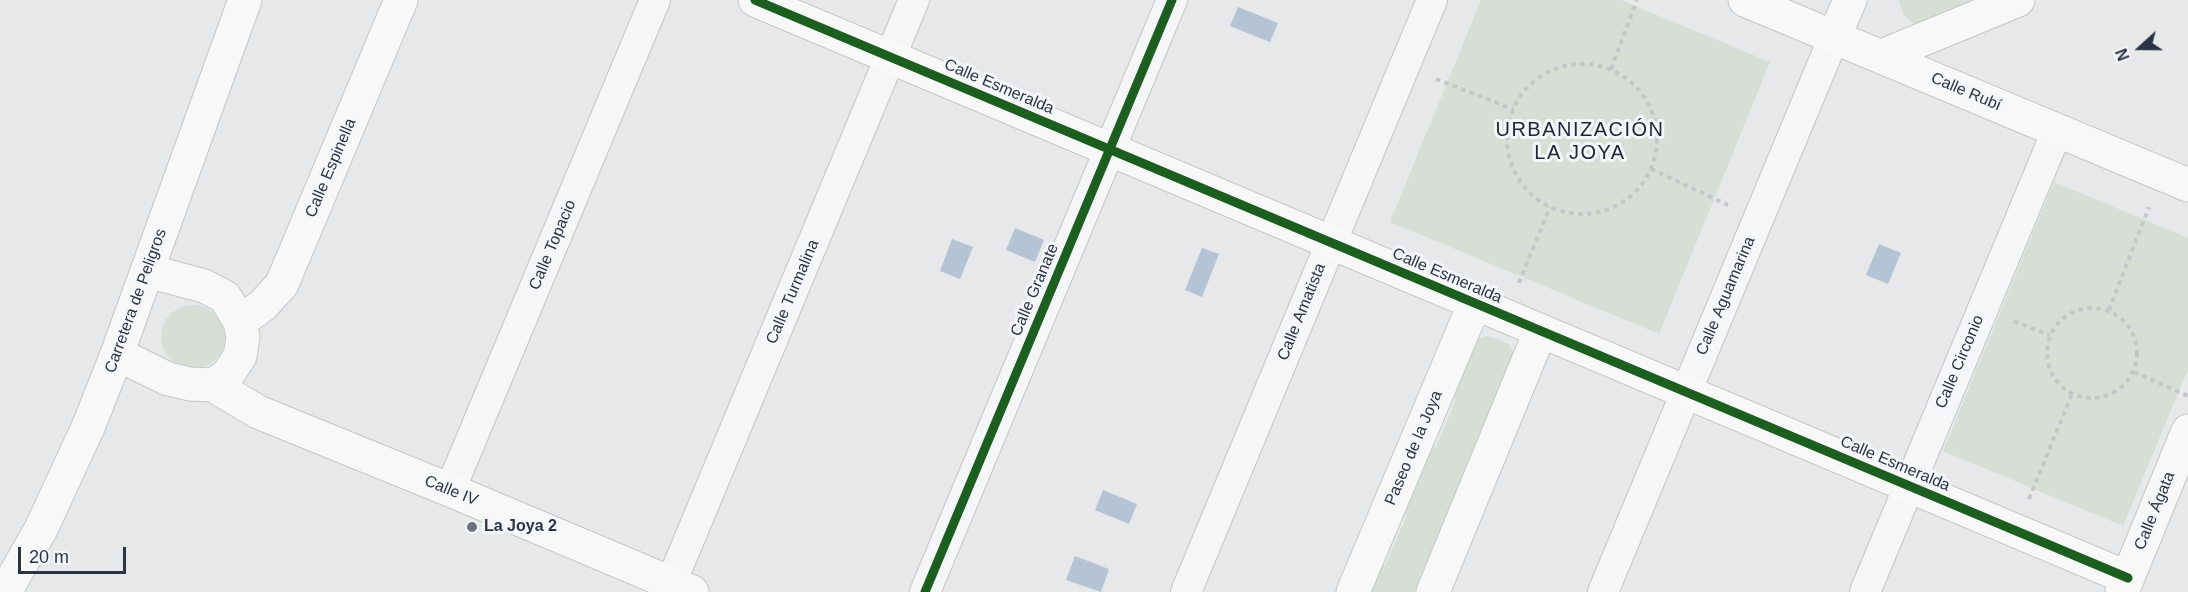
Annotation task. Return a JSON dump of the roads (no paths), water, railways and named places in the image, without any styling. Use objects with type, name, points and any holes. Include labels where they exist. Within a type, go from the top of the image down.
[{"type":"street","name":"Carretera de Peligros","points":[[4,592],[41,529],[89,425],[148,271],[245,0]]},
{"type":"street","name":"Calle Espinella","points":[[240,322],[263,305],[282,284],[401,0]]},
{"type":"street","name":"Calle Topacio","points":[[450,490],[655,0]]},
{"type":"street","name":"Calle Esmeralda","points":[[755,0],[1474,305],[2015,531],[2125,585]]},
{"type":"street","name":"Calle Turmalina","points":[[682,588],[914,0]]},
{"type":"street","name":"Calle Granate","points":[[925,592],[1172,0]]},
{"type":"street","name":"Calle Amatista","points":[[1186,592],[1432,0]]},
{"type":"street","name":"Calle Rubí","points":[[1745,0],[2175,179]]},
{"type":"street","name":"Calle Aguamarina","points":[[1603,592],[1850,0]]},
{"type":"street","points":[[1882,56],[2018,0]]},
{"type":"street","name":"Calle Circonio","points":[[1864,592],[2057,131]]},
{"type":"street","points":[[117,354],[168,379],[189,384],[213,385],[227,376],[240,356],[243,337],[240,322],[225,297],[204,286],[148,271]]},
{"type":"street","name":"Paseo de la Joya","points":[[1353,592],[1474,305]]},
{"type":"street","points":[[1433,592],[1540,332]]},
{"type":"street","name":"Calle IV","points":[[213,385],[258,412],[682,588]]},
{"type":"street","name":"Calle Ágata","points":[[2125,585],[2188,431]]},
{"type":"water","points":[[1238,7],[1278,23],[1270,42],[1230,26]]},
{"type":"water","points":[[1015,228],[1044,240],[1035,262],[1006,250]]},
{"type":"water","points":[[952,239],[973,247],[960,279],[940,271]]},
{"type":"water","points":[[1879,244],[1901,253],[1888,284],[1866,275]]},
{"type":"water","points":[[1202,248],[1219,254],[1202,297],[1185,290]]},
{"type":"water","points":[[1103,490],[1137,504],[1129,524],[1095,510]]},
{"type":"water","points":[[1075,556],[1109,569],[1101,592],[1066,580]]},
{"type":"place","name":"La Joya 2","points":[[472,527]]},
{"type":"district","name":"URBANIZACIÓN LA JOYA","points":[[1580,142]]}]
